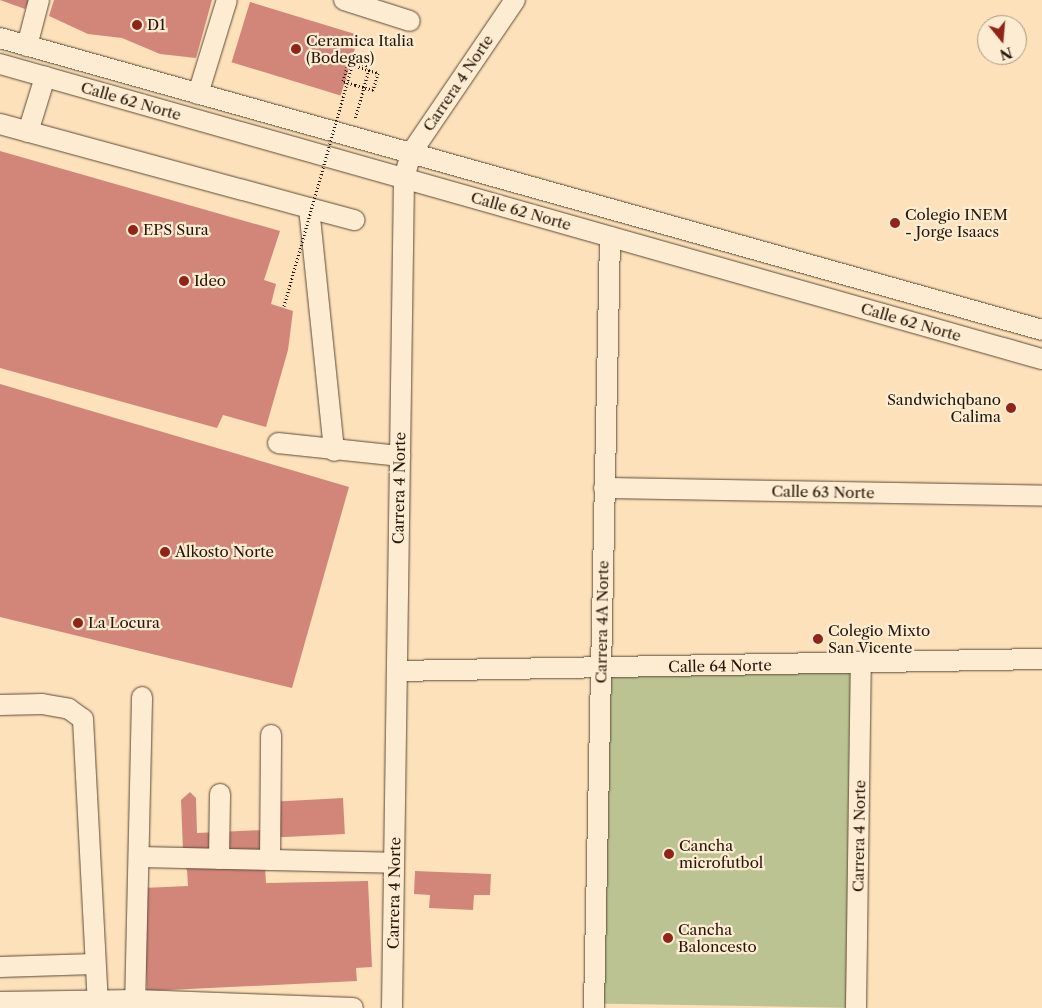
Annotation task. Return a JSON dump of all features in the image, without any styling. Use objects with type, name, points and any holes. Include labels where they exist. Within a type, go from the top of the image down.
[{"type":"street","points":[[27,46],[40,0]]},
{"type":"street","points":[[198,94],[228,0]]},
{"type":"street","points":[[344,0],[410,21]]},
{"type":"street","name":"Carrera 4 Norte","points":[[392,1008],[404,178],[412,153],[514,0]]},
{"type":"street","name":"Calle 62 Norte","points":[[0,38],[1042,330]]},
{"type":"street","name":"Calle 62 Norte","points":[[0,64],[1042,358]]},
{"type":"street","points":[[28,132],[45,77]]},
{"type":"street","points":[[0,124],[354,220]]},
{"type":"street","points":[[309,208],[334,451]]},
{"type":"street","name":"Carrera 4A Norte","points":[[594,1008],[610,236]]},
{"type":"street","points":[[278,443],[334,451],[400,456]]},
{"type":"street","name":"Calle 63 Norte","points":[[604,488],[1042,496]]},
{"type":"street","name":"Calle 64 Norte","points":[[397,671],[861,664],[1042,659]]},
{"type":"street","name":"Carrera 4 Norte","points":[[856,1008],[861,664]]},
{"type":"street","points":[[136,1004],[142,697]]},
{"type":"street","points":[[0,705],[42,704],[69,709],[83,719],[94,964],[98,1004]]},
{"type":"street","points":[[270,860],[271,735]]},
{"type":"street","points":[[219,859],[220,794]]},
{"type":"street","points":[[139,857],[394,864]]},
{"type":"street","points":[[0,967],[94,964]]},
{"type":"street","points":[[0,1002],[353,1008]]},
{"type":"path","points":[[284,306],[352,65],[378,73],[373,90],[354,85],[343,82],[349,60],[370,66],[354,120]]},
{"type":"green space","points":[[601,659],[861,664],[855,1008],[595,1003]]},
{"type":"building","points":[[0,0],[29,0],[25,9]]},
{"type":"building","name":"D1","points":[[54,0],[212,0],[196,58],[160,54],[122,38],[88,34],[49,16]]},
{"type":"building","name":"Ceramica Italia (Bodegas)","points":[[250,2],[359,35],[341,96],[232,62]]},
{"type":"building","points":[[0,151],[280,231],[264,280],[276,284],[271,304],[293,311],[288,350],[266,427],[223,415],[217,428],[0,368]]},
{"type":"building","name":"Alkosto Norte","points":[[0,384],[349,487],[292,688],[0,617]]},
{"type":"building","points":[[190,792],[196,798],[197,833],[263,830],[266,883],[368,881],[372,967],[356,968],[357,981],[147,991],[143,888],[188,886],[187,870],[176,858],[183,851],[181,800]]},
{"type":"building","points":[[343,798],[345,834],[280,837],[278,801]]},
{"type":"building","points":[[415,871],[491,874],[490,895],[474,895],[473,910],[429,908],[430,895],[414,894]]},
{"type":"place","name":"D1","points":[[137,25]]},
{"type":"place","name":"Ceramica Italia (Bodegas)","points":[[296,49]]},
{"type":"place","name":"Colegio INEM - Jorge Isaacs","points":[[895,223]]},
{"type":"place","name":"EPS Sura","points":[[133,230]]},
{"type":"place","name":"Ideo","points":[[184,281]]},
{"type":"place","name":"Sandwichqbano Calima","points":[[1011,408]]},
{"type":"place","name":"Alkosto Norte","points":[[165,552]]},
{"type":"place","name":"La Locura","points":[[78,623]]},
{"type":"place","name":"Colegio Mixto San Vicente","points":[[818,639]]},
{"type":"place","name":"Cancha microfutbol","points":[[669,854]]},
{"type":"place","name":"Cancha Baloncesto","points":[[668,938]]}]
